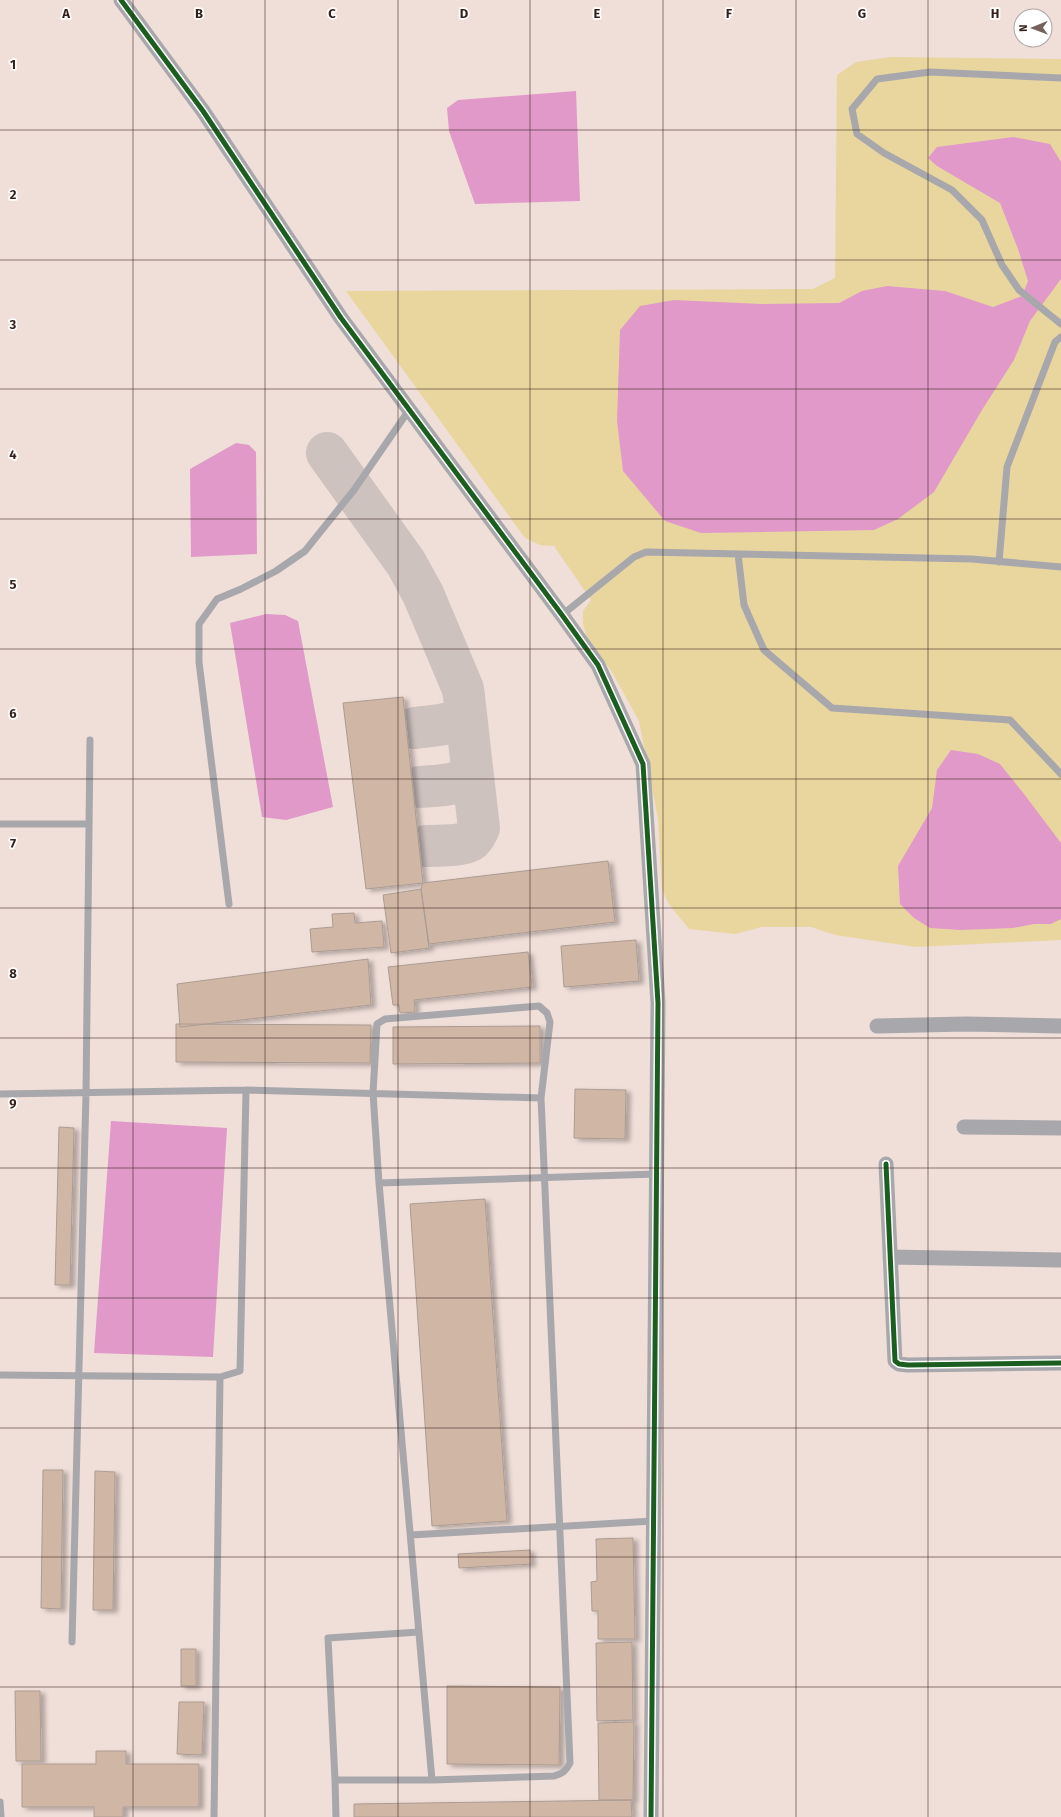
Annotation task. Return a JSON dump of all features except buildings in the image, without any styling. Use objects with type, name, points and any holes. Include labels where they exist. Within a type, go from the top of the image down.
[{"type":"street","points":[[121,0],[203,111],[341,318],[598,665],[643,764],[658,1002],[651,1817]]},
{"type":"street","points":[[877,1026],[966,1024],[1061,1026]]},
{"type":"street","points":[[964,1127],[1061,1128]]},
{"type":"street","points":[[886,1164],[895,1361],[899,1364],[1061,1363]]},
{"type":"street","points":[[890,1257],[1061,1260]]},
{"type":"lane","points":[[1061,78],[930,72],[877,79],[852,109],[857,134],[884,153],[952,190],[982,220],[1002,264],[1019,290],[1061,324]]},
{"type":"lane","points":[[999,562],[1008,467],[1055,342],[1061,337]]},
{"type":"lane","points":[[229,904],[199,662],[199,624],[217,599],[241,589],[276,571],[305,551],[354,490],[409,410]]},
{"type":"lane","points":[[562,615],[640,554],[646,552],[972,559],[1061,567]]},
{"type":"lane","points":[[738,554],[744,605],[764,650],[832,708],[1010,720],[1061,774]]},
{"type":"lane","points":[[72,1642],[77,1375],[86,1093],[90,740]]},
{"type":"lane","points":[[0,824],[89,824]]},
{"type":"lane","points":[[335,1780],[432,1780],[554,1776],[562,1774],[570,1763],[543,1178],[541,1098],[550,1022],[546,1013],[539,1006],[380,1021],[377,1024],[373,1093],[432,1780]]},
{"type":"lane","points":[[0,1375],[220,1377],[240,1371],[246,1090]]},
{"type":"lane","points":[[0,1094],[246,1090],[541,1098]]},
{"type":"lane","points":[[380,1183],[656,1174]]},
{"type":"lane","points":[[214,1817],[220,1377]]},
{"type":"lane","points":[[411,1536],[653,1521]]},
{"type":"lane","points":[[336,1817],[328,1638],[419,1632]]},
{"type":"lane","points":[[0,1802],[1,1817]]},
{"type":"shaded area","points":[[890,57],[1061,59],[1061,940],[916,947],[835,935],[811,927],[762,927],[735,934],[689,929],[668,903],[662,889],[658,819],[639,721],[612,672],[587,638],[583,624],[583,611],[591,600],[554,546],[540,545],[525,538],[346,291],[813,289],[835,278],[837,75],[856,62]]},
{"type":"shaded area","points":[[576,91],[580,201],[475,204],[449,131],[447,108],[458,100]]},
{"type":"shaded area","points":[[1013,137],[1050,144],[1061,162],[1061,279],[1030,321],[1014,360],[982,410],[934,492],[898,519],[874,530],[701,533],[665,521],[623,471],[617,421],[620,330],[640,306],[674,300],[761,304],[839,303],[862,291],[887,286],[945,291],[993,307],[1022,296],[1028,281],[1018,249],[1000,203],[937,166],[928,158],[937,147]]},
{"type":"shaded area","points":[[236,443],[249,445],[256,452],[257,554],[191,557],[190,469]]},
{"type":"shaded area","points":[[266,614],[285,615],[298,621],[333,807],[286,820],[262,817],[230,623]]},
{"type":"shaded area","points":[[951,750],[978,754],[1000,764],[1061,843],[1061,919],[1051,924],[1034,924],[1013,928],[961,930],[930,928],[914,918],[900,904],[898,866],[932,808],[937,770]]},
{"type":"shaded area","points":[[111,1121],[227,1128],[213,1357],[94,1353]]},
{"type":"taxiway","points":[[327,453],[406,563],[423,594],[463,689],[464,708],[463,714],[460,718],[449,723],[415,728]]},
{"type":"taxiway","points":[[419,787],[456,782],[463,779],[472,768],[465,705]]},
{"type":"taxiway","points":[[426,846],[465,843],[470,841],[476,835],[479,828],[472,768]]},
{"type":"cycle path","points":[[121,0],[203,111],[341,318],[598,665],[643,764],[658,1003],[651,1817]]},
{"type":"cycle path","points":[[886,1164],[895,1361],[899,1364],[908,1365],[1061,1363]]}]
